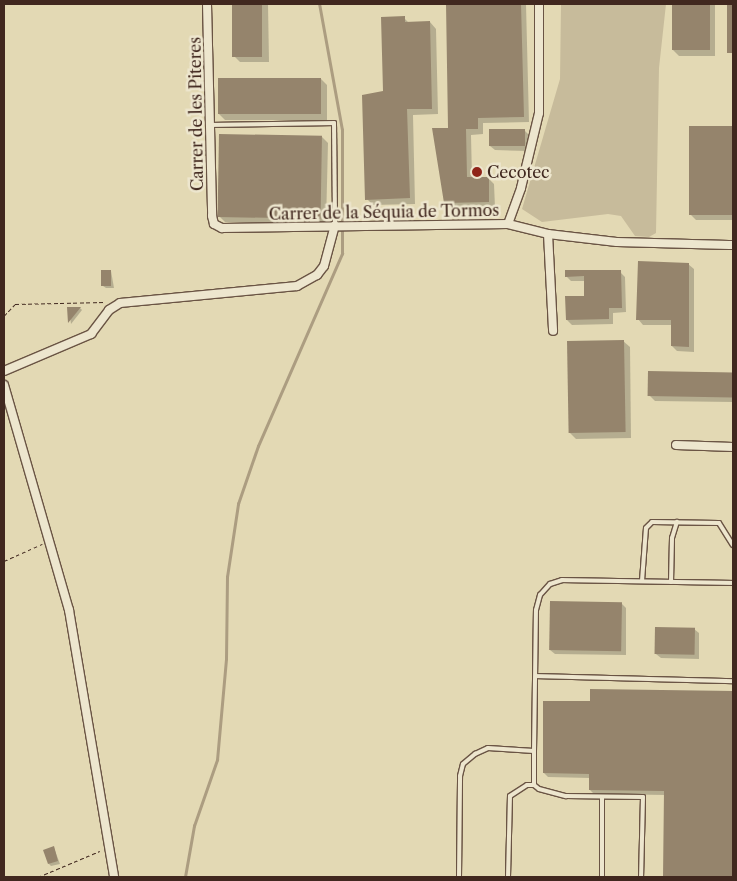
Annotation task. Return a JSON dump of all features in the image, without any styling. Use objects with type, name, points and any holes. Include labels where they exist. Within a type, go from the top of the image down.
[{"type":"street","name":"Carrer de les Piteres","points":[[207,4],[214,224]]},
{"type":"street","points":[[508,224],[521,188],[540,113],[539,4]]},
{"type":"street","name":"Carrer de la Séquia de Tormos","points":[[214,224],[222,228],[508,224],[548,234],[617,242],[733,245]]},
{"type":"street","points":[[4,371],[90,334],[109,310],[120,303],[297,286],[317,275],[324,266],[335,226]]},
{"type":"street","points":[[548,234],[553,331]]},
{"type":"street","points":[[4,385],[70,620],[114,877]]},
{"type":"street","points":[[676,445],[733,447]]},
{"type":"lane","points":[[211,125],[334,123],[335,226]]},
{"type":"lane","points":[[642,581],[646,528],[652,522],[719,523],[733,545]]},
{"type":"lane","points":[[671,582],[672,538],[677,522]]},
{"type":"lane","points":[[534,785],[536,610],[540,595],[550,584],[562,580],[733,583]]},
{"type":"lane","points":[[536,676],[733,681]]},
{"type":"lane","points":[[459,877],[460,776],[463,764],[475,754],[488,748],[534,751]]},
{"type":"lane","points":[[508,877],[510,796],[526,785],[534,785],[566,796],[643,797],[642,877]]},
{"type":"lane","points":[[602,797],[602,877]]},
{"type":"path","points":[[4,316],[15,304],[120,303]]},
{"type":"path","points":[[4,561],[49,541]]},
{"type":"path","points":[[38,877],[108,848]]},
{"type":"shaded area","points":[[561,4],[666,4],[659,68],[656,233],[649,237],[635,236],[621,216],[608,214],[542,222],[522,209],[560,79]]},
{"type":"building","points":[[232,4],[262,4],[262,57],[232,57]]},
{"type":"building","points":[[446,4],[521,4],[524,117],[478,118],[478,129],[466,129],[467,177],[489,177],[489,202],[444,203],[432,128],[448,128]]},
{"type":"building","points":[[672,4],[710,4],[710,50],[672,50]]},
{"type":"building","points":[[727,4],[733,4],[733,53],[727,53]]},
{"type":"building","points":[[405,16],[405,22],[430,21],[432,109],[407,109],[410,198],[365,200],[362,95],[383,91],[381,17]]},
{"type":"building","points":[[218,78],[321,78],[321,114],[218,114]]},
{"type":"building","points":[[689,126],[733,126],[733,215],[689,215]]},
{"type":"building","points":[[489,129],[525,129],[525,146],[489,146]]},
{"type":"building","points":[[219,134],[322,136],[321,219],[218,217]]},
{"type":"building","points":[[638,261],[689,263],[689,347],[671,346],[671,320],[636,320]]},
{"type":"building","points":[[101,270],[111,270],[111,286],[101,286]]},
{"type":"building","points":[[565,270],[621,270],[622,308],[609,308],[609,319],[566,320],[565,296],[584,296],[584,276],[565,277]]},
{"type":"building","points":[[67,307],[81,307],[68,323]]},
{"type":"building","points":[[624,340],[626,432],[569,433],[567,341]]},
{"type":"building","points":[[648,371],[733,372],[733,397],[648,396]]},
{"type":"building","points":[[550,601],[622,602],[621,651],[549,650]]},
{"type":"building","points":[[655,627],[695,628],[695,655],[655,654]]},
{"type":"building","points":[[590,689],[733,691],[733,877],[663,877],[664,791],[589,790],[589,774],[543,773],[543,701],[590,701]]},
{"type":"building","points":[[54,846],[58,861],[48,864],[43,850]]},
{"type":"waterway","points":[[185,877],[194,826],[217,760],[226,659],[227,577],[238,504],[258,446],[342,254],[342,130],[319,4]]},
{"type":"place","name":"Cecotec","points":[[477,172]]}]
